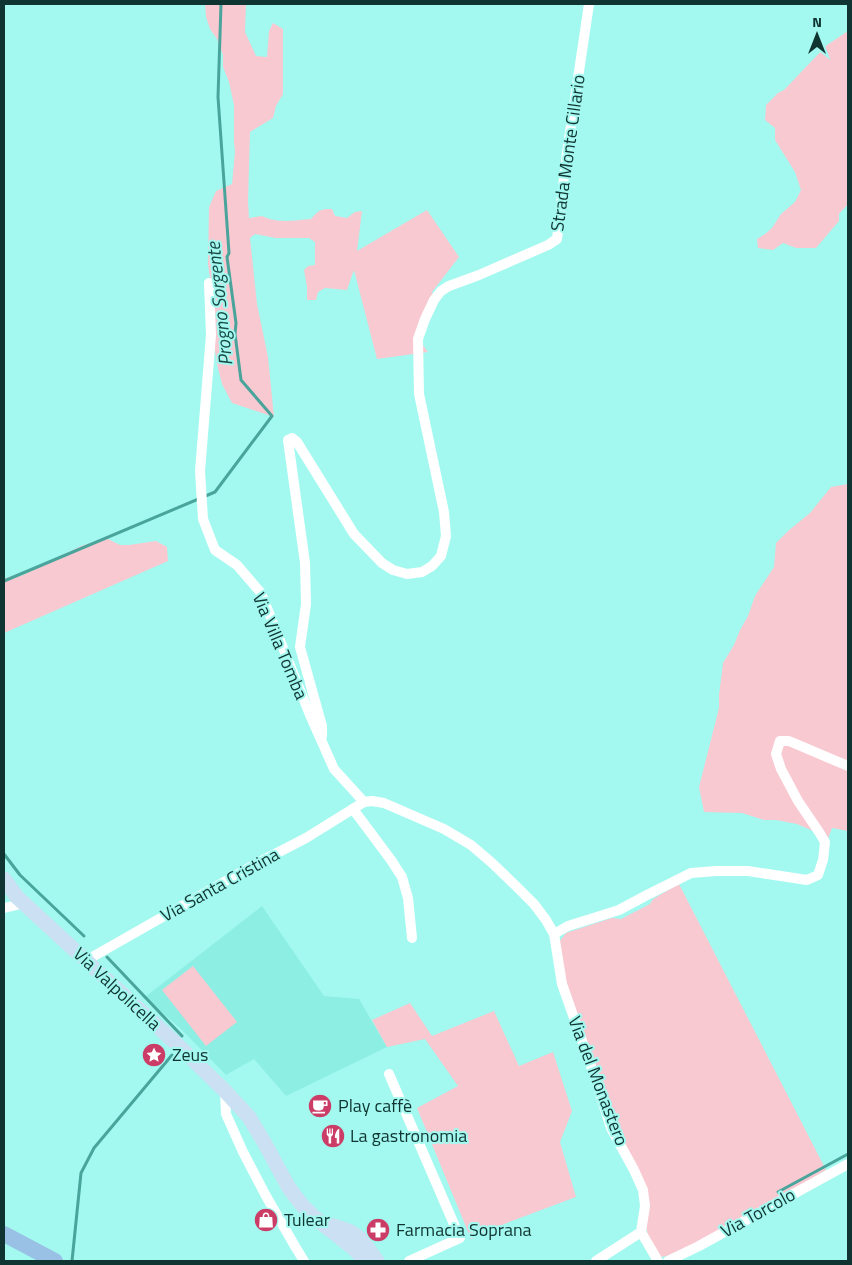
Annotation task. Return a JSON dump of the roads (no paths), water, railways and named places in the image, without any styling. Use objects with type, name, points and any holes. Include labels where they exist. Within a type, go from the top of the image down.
[{"type":"main road","name":"Via Valpolicella","points":[[4,878],[17,896],[225,1091],[249,1117],[288,1188],[302,1205],[352,1247],[365,1261]]},
{"type":"main road","points":[[322,1222],[349,1231],[361,1239],[377,1261]]},
{"type":"main road","points":[[4,1234],[53,1260]]},
{"type":"street","name":"Strada Monte Cillario","points":[[320,740],[322,726],[300,647],[306,604],[305,563],[288,440],[292,438],[297,442],[354,534],[382,563],[393,570],[407,574],[422,572],[432,566],[441,556],[446,536],[444,512],[419,394],[418,339],[434,300],[448,286],[548,246],[556,239],[589,4]]},
{"type":"street","name":"Via Villa Tomba","points":[[209,284],[211,335],[200,471],[203,520],[215,550],[238,565],[261,593],[320,740],[334,769],[368,801]]},
{"type":"street","points":[[554,934],[568,926],[619,910],[691,873],[748,871],[806,880],[818,874],[823,860],[825,842],[798,801],[781,769],[776,754],[780,741],[789,741],[848,766]]},
{"type":"street","name":"Via Santa Cristina","points":[[86,960],[252,866],[306,838],[368,801]]},
{"type":"street","name":"Via del Monastero","points":[[368,801],[384,803],[444,829],[471,845],[534,904],[546,920],[554,934],[562,984],[611,1128],[643,1190],[645,1206],[641,1232]]},
{"type":"street","points":[[353,809],[402,877],[408,898],[412,938]]},
{"type":"street","points":[[4,908],[25,903]]},
{"type":"street","points":[[390,1074],[460,1238],[409,1261]]},
{"type":"street","points":[[225,1091],[226,1114],[243,1152],[304,1261]]},
{"type":"street","name":"Via Torcolo","points":[[668,1261],[699,1246],[848,1164]]},
{"type":"street","points":[[596,1261],[641,1232],[658,1261]]},
{"type":"waterway","name":"Progno Sorgente","points":[[4,581],[215,492],[272,416],[241,380],[235,334],[236,323],[227,257],[229,253],[218,97],[221,4]]},
{"type":"waterway","points":[[4,854],[20,875],[84,936]]},
{"type":"waterway","points":[[107,957],[182,1036]]},
{"type":"waterway","points":[[72,1261],[81,1173],[94,1148],[172,1055]]},
{"type":"waterway","points":[[778,1192],[848,1154]]},
{"type":"place","name":"Zeus","points":[[154,1055]]},
{"type":"place","name":"Play caffè","points":[[320,1106]]},
{"type":"place","name":"La gastronomia","points":[[333,1136]]},
{"type":"place","name":"Tulear","points":[[266,1220]]},
{"type":"place","name":"Farmacia Soprana","points":[[378,1230]]}]
